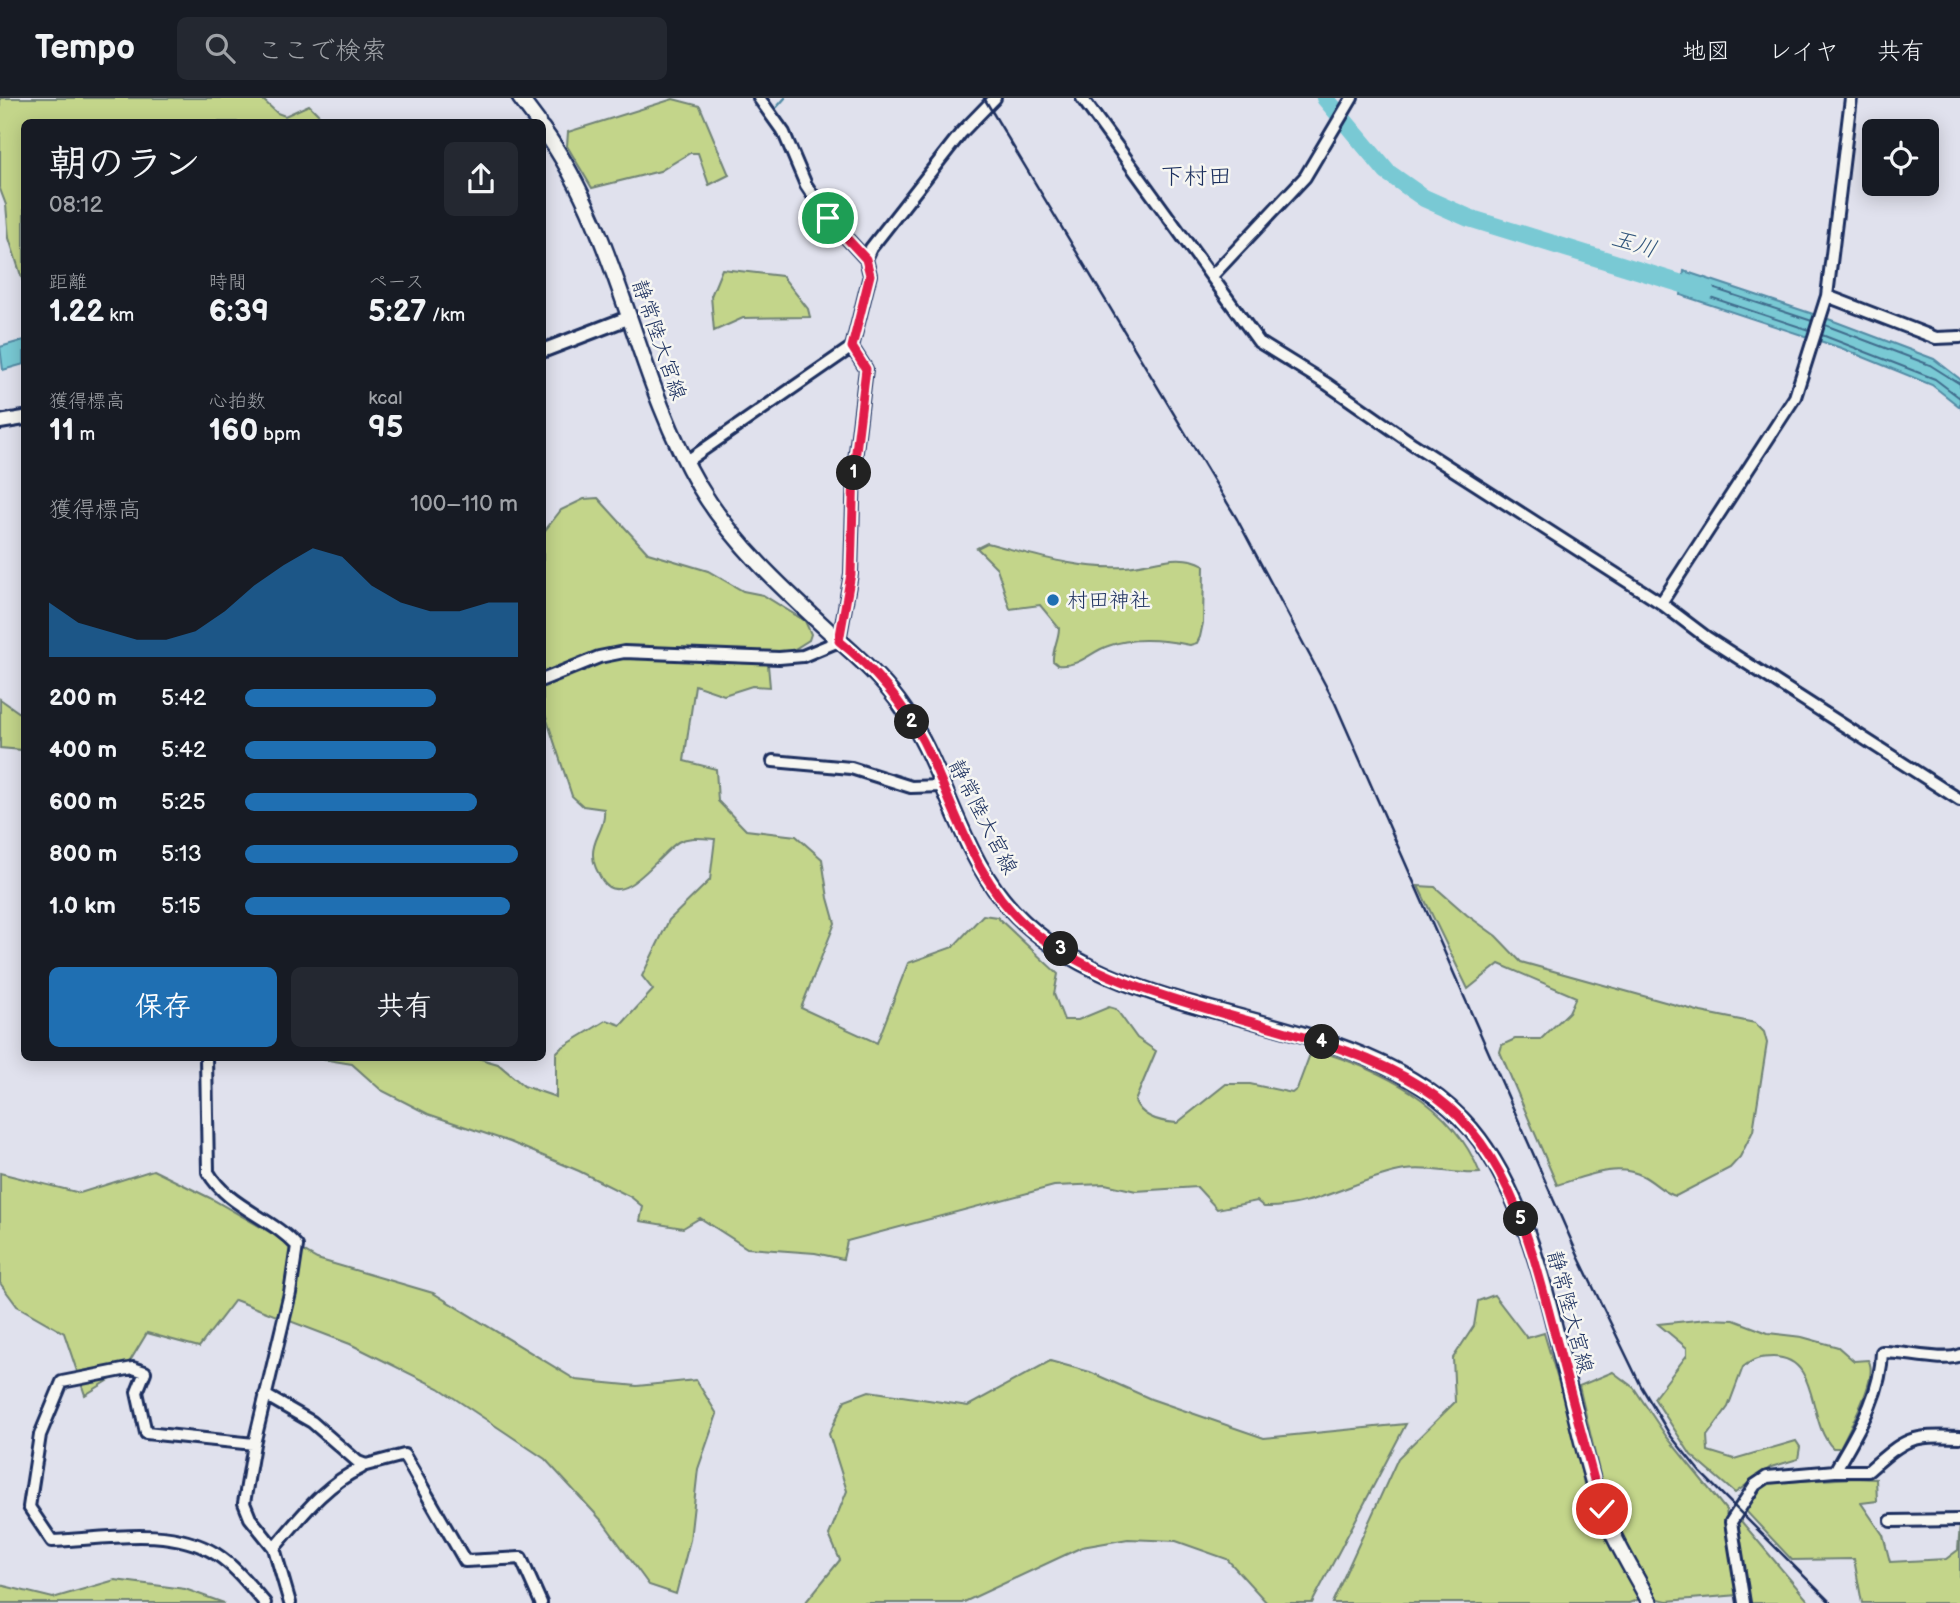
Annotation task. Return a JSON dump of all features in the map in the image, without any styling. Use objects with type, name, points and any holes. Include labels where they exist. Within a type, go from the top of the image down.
[{"type":"main road","points":[[520,98],[536,119]]},
{"type":"main road","name":"静常陸大宮線","points":[[546,139],[587,202],[663,414],[699,487],[755,561],[839,641],[869,665],[909,717],[982,871],[1002,900],[1030,929],[1100,970],[1149,991],[1360,1053],[1425,1089],[1470,1128],[1500,1175],[1530,1242],[1602,1509],[1650,1603]]},
{"type":"street","points":[[687,461],[852,347],[870,275],[866,259],[828,218],[806,185],[784,133],[759,98]]},
{"type":"street","points":[[866,259],[871,248],[961,132],[995,98]]},
{"type":"street","points":[[1082,98],[1259,342],[1661,603],[1706,637],[1960,800]]},
{"type":"street","points":[[1212,276],[1305,177],[1352,98]]},
{"type":"street","points":[[1661,603],[1778,427],[1795,397],[1826,296],[1852,98]]},
{"type":"street","points":[[1826,296],[1936,338],[1960,337]]},
{"type":"street","points":[[546,349],[628,318]]},
{"type":"street","points":[[546,678],[598,656],[624,652],[779,658],[803,656],[839,641],[851,574],[854,468],[866,369],[852,347]]},
{"type":"street","points":[[0,422],[21,418]]},
{"type":"street","points":[[773,761],[850,768],[911,787],[942,786]]},
{"type":"street","points":[[206,1061],[208,1172],[219,1188],[236,1204],[285,1233],[297,1246],[290,1293],[254,1444],[245,1509],[274,1548],[290,1603]]},
{"type":"street","points":[[1835,1471],[1876,1395],[1882,1377],[1882,1352],[1940,1357],[1960,1355]]},
{"type":"street","points":[[254,1444],[146,1433],[137,1392],[145,1372],[134,1368],[62,1382],[40,1435],[29,1507],[52,1541],[156,1537],[199,1546],[232,1567],[265,1603]]},
{"type":"street","points":[[265,1395],[312,1422],[363,1464]]},
{"type":"street","points":[[1744,1603],[1731,1522],[1747,1494],[1767,1477],[1868,1471],[1898,1444],[1915,1437],[1960,1437]]},
{"type":"street","points":[[274,1548],[323,1492],[345,1475],[361,1468],[363,1464],[404,1455],[465,1561],[521,1558],[541,1603]]},
{"type":"street","points":[[1891,1521],[1960,1520]]},
{"type":"green space","points":[[0,98],[261,98],[277,113],[285,116],[309,105],[320,116],[320,119],[21,119],[21,276],[9,238],[6,205],[0,189]]},
{"type":"green space","points":[[673,99],[700,106],[729,175],[709,185],[698,153],[690,153],[660,171],[592,188],[567,146],[568,132]]},
{"type":"green space","points":[[722,269],[782,276],[808,309],[810,317],[743,318],[714,331],[711,296]]},
{"type":"green space","points":[[598,498],[648,553],[708,571],[743,591],[763,595],[805,621],[811,634],[809,640],[790,652],[767,654],[770,687],[752,686],[724,695],[695,685],[684,761],[716,769],[718,801],[746,830],[796,836],[822,859],[835,923],[801,1008],[877,1043],[908,963],[953,947],[983,915],[997,917],[1058,974],[1054,994],[1064,1020],[1078,1020],[1109,1007],[1116,1009],[1137,1038],[1156,1051],[1135,1101],[1147,1115],[1177,1123],[1226,1084],[1250,1084],[1292,1093],[1297,1089],[1312,1049],[1338,1057],[1388,1079],[1433,1108],[1468,1148],[1480,1173],[1405,1170],[1300,1203],[1264,1207],[1257,1201],[1217,1209],[1197,1187],[1136,1191],[1105,1184],[1054,1186],[847,1241],[843,1259],[815,1253],[747,1248],[700,1218],[683,1228],[640,1221],[643,1207],[631,1197],[579,1171],[510,1142],[428,1114],[381,1090],[352,1064],[334,1061],[488,1061],[498,1064],[524,1086],[556,1097],[556,1053],[607,1020],[621,1025],[653,990],[642,976],[669,920],[710,880],[715,839],[696,838],[678,842],[630,884],[620,889],[610,888],[602,880],[593,855],[604,809],[583,806],[572,796],[546,717],[546,529],[561,510],[584,499]]},
{"type":"green space","points":[[987,543],[1090,566],[1125,567],[1175,559],[1195,561],[1204,565],[1203,623],[1200,637],[1197,643],[1190,645],[1149,640],[1127,641],[1102,649],[1073,664],[1058,665],[1053,661],[1053,657],[1059,628],[1040,605],[1010,609],[997,568],[977,548]]},
{"type":"green space","points":[[0,699],[21,714],[21,750],[0,748]]},
{"type":"green space","points":[[1418,886],[1435,887],[1496,936],[1521,962],[1701,1012],[1755,1023],[1764,1032],[1767,1043],[1753,1131],[1740,1157],[1730,1168],[1676,1196],[1643,1176],[1622,1170],[1600,1172],[1557,1185],[1500,1052],[1502,1045],[1515,1039],[1541,1039],[1569,1012],[1576,997],[1499,964],[1468,989]]},
{"type":"green space","points":[[153,1170],[210,1198],[317,1259],[433,1293],[576,1380],[637,1386],[696,1380],[717,1414],[698,1469],[690,1540],[676,1594],[649,1585],[603,1522],[545,1459],[439,1388],[350,1344],[235,1300],[199,1347],[147,1333],[124,1371],[85,1395],[64,1333],[17,1306],[0,1283],[0,1173],[80,1193]]},
{"type":"green space","points":[[1494,1295],[1527,1338],[1544,1333],[1570,1420],[1584,1484],[1597,1516],[1640,1599],[1629,1603],[1332,1603],[1398,1458],[1455,1402],[1453,1358],[1474,1326],[1478,1301]]},
{"type":"green space","points":[[1707,1319],[1734,1320],[1768,1333],[1802,1337],[1838,1347],[1854,1361],[1868,1360],[1871,1368],[1867,1390],[1840,1448],[1833,1448],[1825,1437],[1806,1379],[1799,1368],[1788,1360],[1768,1357],[1753,1360],[1743,1367],[1728,1407],[1707,1436],[1708,1451],[1734,1459],[1796,1441],[1800,1447],[1798,1459],[1771,1467],[1735,1493],[1691,1455],[1654,1398],[1687,1355],[1687,1348],[1658,1324]]},
{"type":"green space","points":[[1050,1361],[1090,1372],[1151,1399],[1264,1438],[1406,1424],[1312,1603],[1267,1603],[1227,1559],[1176,1541],[1128,1539],[1082,1547],[962,1603],[805,1603],[840,1560],[829,1535],[847,1491],[829,1434],[845,1400],[869,1391],[968,1406]]},
{"type":"green space","points":[[1613,1372],[1634,1388],[1666,1436],[1726,1510],[1738,1595],[1667,1601],[1654,1598],[1607,1505],[1579,1386]]},
{"type":"green space","points":[[1876,1479],[1877,1501],[1861,1503],[1883,1535],[1890,1562],[1946,1559],[1958,1550],[1960,1524],[1960,1603],[1862,1603],[1854,1559],[1792,1560],[1744,1509],[1764,1483]]},
{"type":"green space","points":[[1736,1515],[1810,1603],[1745,1603]]},
{"type":"green space","points":[[115,1580],[185,1589],[224,1603],[0,1603],[0,1585],[53,1598]]},
{"type":"water","points":[[1684,271],[1831,320],[1934,359],[1960,379],[1960,407],[1932,385],[1841,348],[1681,295]]},
{"type":"water","points":[[21,341],[21,365],[3,370],[0,347]]},
{"type":"waterway","points":[[777,107],[785,98]]},
{"type":"waterway","name":"玉川","points":[[1325,98],[1387,172],[1424,198],[1469,218],[1705,291]]},
{"type":"railway","points":[[984,98],[1237,519],[1335,703],[1579,1258],[1641,1386],[1670,1435],[1700,1472],[1831,1603]]},
{"type":"place","name":"村田神社","points":[[1053,600]]},
{"type":"district","name":"下村田","points":[[1196,176]]},
{"type":"route","points":[[828,218],[866,259],[870,275],[852,347],[866,369],[860,396],[854,468],[851,574],[839,641],[869,665],[909,717],[924,743],[982,871],[1002,900],[1030,929],[1100,970],[1149,991],[1360,1053],[1425,1089],[1470,1128],[1494,1163],[1530,1242],[1602,1509]]}]
